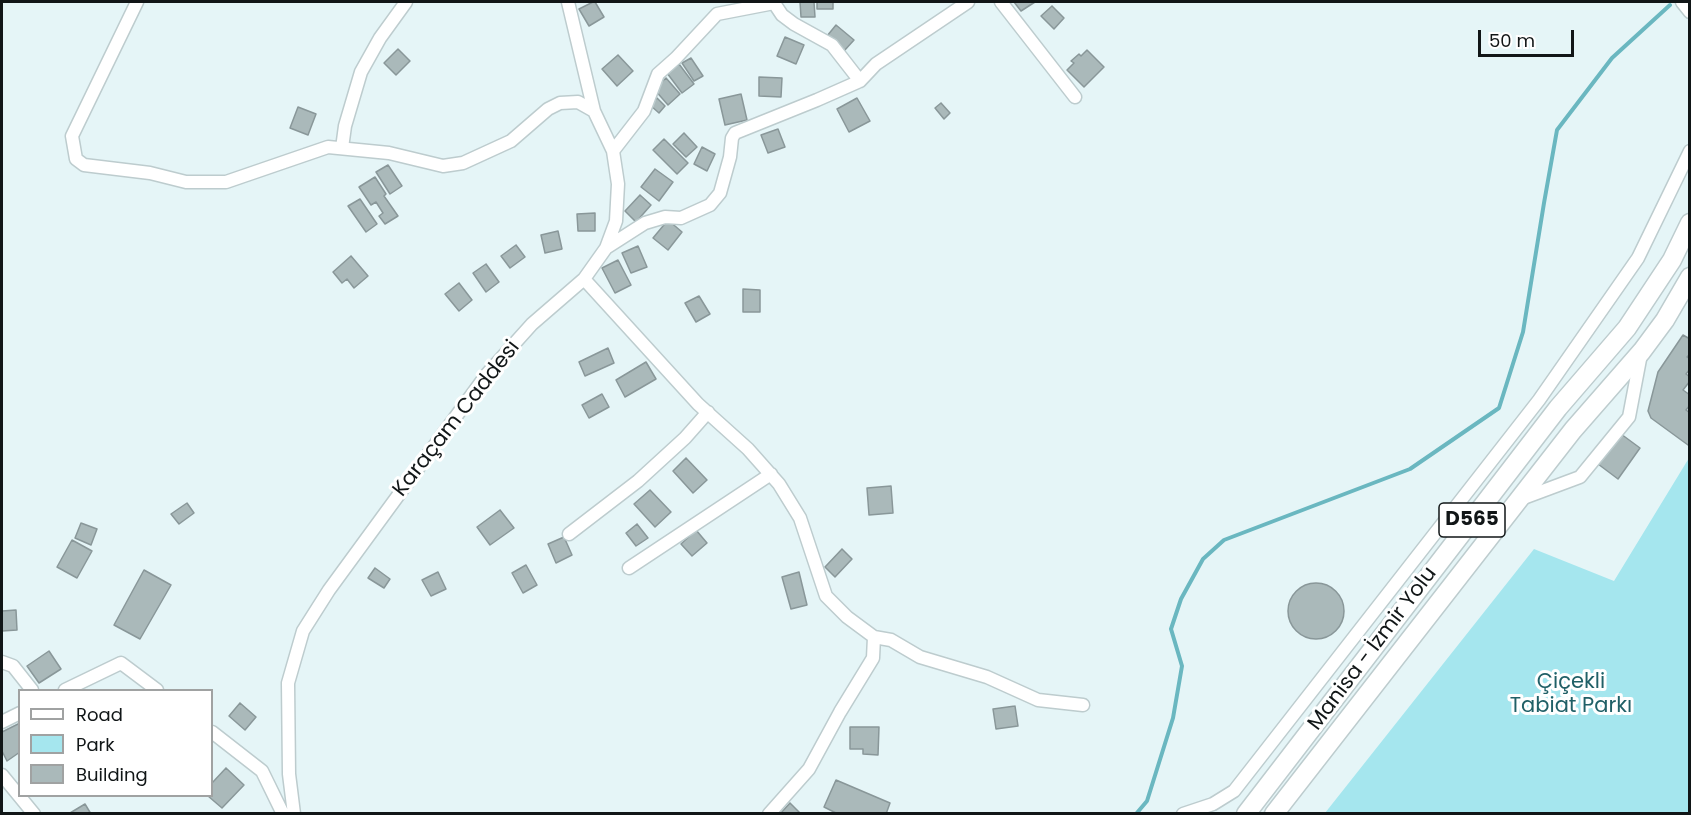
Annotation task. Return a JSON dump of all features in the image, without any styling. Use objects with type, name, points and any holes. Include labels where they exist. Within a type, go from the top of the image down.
[{"type":"highway","name":"Manisa - İzmir Yolu","points":[[1246,813],[1558,408],[1627,328],[1672,260],[1689,223]]},
{"type":"highway","name":"Manisa - İzmir Yolu","points":[[1274,813],[1573,430],[1642,351],[1665,320],[1689,277]]},
{"type":"street","points":[[137,2],[72,136],[76,159],[84,165],[150,173],[186,182],[226,182],[328,147],[389,153],[443,166],[453,165],[463,163],[511,141],[548,109],[560,103],[578,102],[594,111]]},
{"type":"street","points":[[342,148],[345,126],[361,72],[380,38],[406,2]]},
{"type":"street","name":"Karaçam Caddesi","points":[[294,813],[289,774],[288,683],[303,631],[329,591],[487,374],[532,324],[584,279],[606,248],[616,221],[618,184],[613,151],[594,111],[568,2]]},
{"type":"street","points":[[613,151],[644,111],[658,74],[717,14],[775,2],[782,15],[832,45],[860,81]]},
{"type":"street","points":[[1001,2],[1075,97]]},
{"type":"street","points":[[1682,2],[1689,12]]},
{"type":"street","points":[[606,248],[645,224],[665,217],[681,218],[710,205],[720,193],[735,133],[860,81],[876,64],[959,4]]},
{"type":"street","points":[[1183,813],[1213,804],[1234,791],[1539,400],[1638,258],[1689,151]]},
{"type":"street","points":[[584,279],[708,412],[748,449],[780,484],[800,518],[826,596],[847,617],[874,637],[891,640],[920,657],[987,677],[1038,700],[1083,705]]},
{"type":"street","points":[[1517,501],[1580,477],[1629,417],[1642,351]]},
{"type":"street","points":[[570,534],[638,481],[685,438],[708,412]]},
{"type":"street","points":[[629,568],[771,474]]},
{"type":"street","points":[[769,813],[809,769],[873,658],[874,637]]},
{"type":"street","points":[[2,662],[13,666],[31,689]]},
{"type":"street","points":[[67,689],[121,663],[156,689]]},
{"type":"street","points":[[2,722],[18,714]]},
{"type":"street","points":[[213,733],[262,771],[283,813]]},
{"type":"street","points":[[2,775],[18,794]]},
{"type":"street","points":[[21,797],[34,813]]},
{"type":"green space","name":"Çiçekli Tabiat Parkı","points":[[1689,458],[1689,813],[1325,813],[1534,549],[1614,581]]},
{"type":"building","points":[[593,2],[604,17],[589,26],[579,9]]},
{"type":"building","points":[[800,2],[814,2],[815,17],[801,17]]},
{"type":"building","points":[[817,2],[833,2],[833,9],[817,9]]},
{"type":"building","points":[[1014,2],[1035,2],[1021,11]]},
{"type":"building","points":[[1052,6],[1064,18],[1054,29],[1041,16]]},
{"type":"building","points":[[836,25],[854,40],[844,51],[827,36]]},
{"type":"building","points":[[785,37],[804,45],[796,64],[777,56]]},
{"type":"building","points":[[398,49],[410,61],[396,75],[384,63]]},
{"type":"building","points":[[1087,50],[1104,67],[1084,87],[1067,70],[1074,63],[1071,61]]},
{"type":"building","points":[[618,55],[633,71],[617,86],[602,69]]},
{"type":"building","points":[[691,58],[703,76],[694,81],[682,63]]},
{"type":"building","points":[[679,64],[694,84],[682,93],[667,73]]},
{"type":"building","points":[[759,77],[782,78],[781,97],[759,96]]},
{"type":"building","points":[[666,78],[680,94],[668,105],[654,89]]},
{"type":"building","points":[[741,94],[747,120],[725,125],[719,99]]},
{"type":"building","points":[[657,98],[665,106],[659,113],[650,105]]},
{"type":"building","points":[[857,98],[870,121],[849,132],[837,109]]},
{"type":"building","points":[[941,103],[950,113],[944,119],[935,108]]},
{"type":"building","points":[[298,107],[316,114],[308,135],[290,128]]},
{"type":"building","points":[[778,129],[785,147],[768,153],[761,135]]},
{"type":"building","points":[[684,133],[697,147],[686,157],[673,144]]},
{"type":"building","points":[[664,139],[688,163],[677,174],[653,150]]},
{"type":"building","points":[[702,147],[715,154],[707,171],[694,164]]},
{"type":"building","points":[[388,165],[402,186],[390,194],[376,172]]},
{"type":"building","points":[[655,169],[673,182],[659,201],[641,187]]},
{"type":"building","points":[[375,177],[386,194],[384,196],[398,216],[385,224],[379,216],[383,213],[376,202],[371,205],[359,187]]},
{"type":"building","points":[[640,195],[651,205],[636,222],[625,211]]},
{"type":"building","points":[[360,199],[377,224],[366,232],[348,206]]},
{"type":"building","points":[[595,213],[595,231],[578,231],[577,214]]},
{"type":"building","points":[[668,220],[682,232],[668,250],[653,238]]},
{"type":"building","points":[[558,231],[562,249],[545,253],[541,235]]},
{"type":"building","points":[[516,245],[525,257],[510,268],[501,256]]},
{"type":"building","points":[[638,246],[647,267],[631,273],[622,253]]},
{"type":"building","points":[[351,256],[368,276],[354,288],[347,279],[342,283],[333,272]]},
{"type":"building","points":[[618,260],[631,285],[615,293],[602,268]]},
{"type":"building","points":[[486,264],[499,282],[486,292],[473,273]]},
{"type":"building","points":[[459,283],[472,300],[459,311],[445,294]]},
{"type":"building","points":[[743,289],[760,290],[760,312],[743,312]]},
{"type":"building","points":[[699,296],[710,314],[696,322],[685,303]]},
{"type":"building","points":[[1683,335],[1690,339],[1690,354],[1687,357],[1690,359],[1690,369],[1686,374],[1690,377],[1690,381],[1683,390],[1690,395],[1690,405],[1686,410],[1690,413],[1690,442],[1688,445],[1651,418],[1648,411],[1658,372]]},
{"type":"building","points":[[608,348],[614,363],[585,376],[579,362]]},
{"type":"building","points":[[646,362],[656,379],[625,397],[616,380]]},
{"type":"building","points":[[602,394],[609,407],[589,418],[582,405]]},
{"type":"building","points":[[1621,434],[1640,448],[1618,479],[1598,464]]},
{"type":"building","points":[[686,458],[707,480],[693,493],[673,471]]},
{"type":"building","points":[[891,486],[893,513],[869,515],[867,488]]},
{"type":"building","points":[[650,490],[671,512],[655,527],[634,504]]},
{"type":"building","points":[[187,503],[194,513],[179,524],[171,514]]},
{"type":"building","points":[[500,510],[514,528],[490,545],[477,527]]},
{"type":"building","points":[[81,523],[97,529],[91,545],[75,538]]},
{"type":"building","points":[[637,524],[648,538],[636,546],[626,533]]},
{"type":"building","points":[[696,530],[707,543],[692,556],[681,544]]},
{"type":"building","points":[[564,537],[572,555],[556,563],[548,544]]},
{"type":"building","points":[[72,540],[92,551],[77,578],[57,567]]},
{"type":"building","points":[[842,549],[852,559],[835,577],[825,567]]},
{"type":"building","points":[[526,565],[537,585],[523,593],[512,573]]},
{"type":"building","points":[[375,568],[390,579],[384,588],[368,578]]},
{"type":"building","points":[[144,570],[171,585],[140,639],[114,625]]},
{"type":"building","points":[[438,572],[446,589],[431,596],[422,580]]},
{"type":"building","points":[[799,572],[807,605],[791,609],[782,577]]},
{"type":"building","points":[[1316,583],[1336,591],[1344,611],[1336,631],[1316,639],[1296,631],[1288,611],[1296,591]]},
{"type":"building","points":[[16,610],[17,630],[2,631],[2,611]]},
{"type":"building","points":[[49,651],[61,669],[39,683],[27,666]]},
{"type":"building","points":[[240,703],[256,717],[245,730],[229,716]]},
{"type":"building","points":[[1015,706],[1018,726],[996,729],[993,709]]},
{"type":"building","points":[[18,724],[18,753],[7,761],[2,751],[2,732]]},
{"type":"building","points":[[850,727],[879,727],[878,755],[863,754],[863,749],[850,749]]},
{"type":"building","points":[[226,768],[244,785],[222,808],[209,797],[213,797],[213,782]]},
{"type":"building","points":[[836,780],[890,803],[886,814],[838,814],[824,807]]},
{"type":"building","points":[[790,803],[801,814],[780,814]]},
{"type":"building","points":[[85,804],[91,814],[70,814],[70,813]]},
{"type":"waterway","points":[[1136,814],[1147,801],[1173,718],[1182,666],[1171,629],[1181,599],[1203,559],[1224,540],[1410,469],[1499,408],[1523,332],[1557,130],[1612,58],[1670,5]]}]
